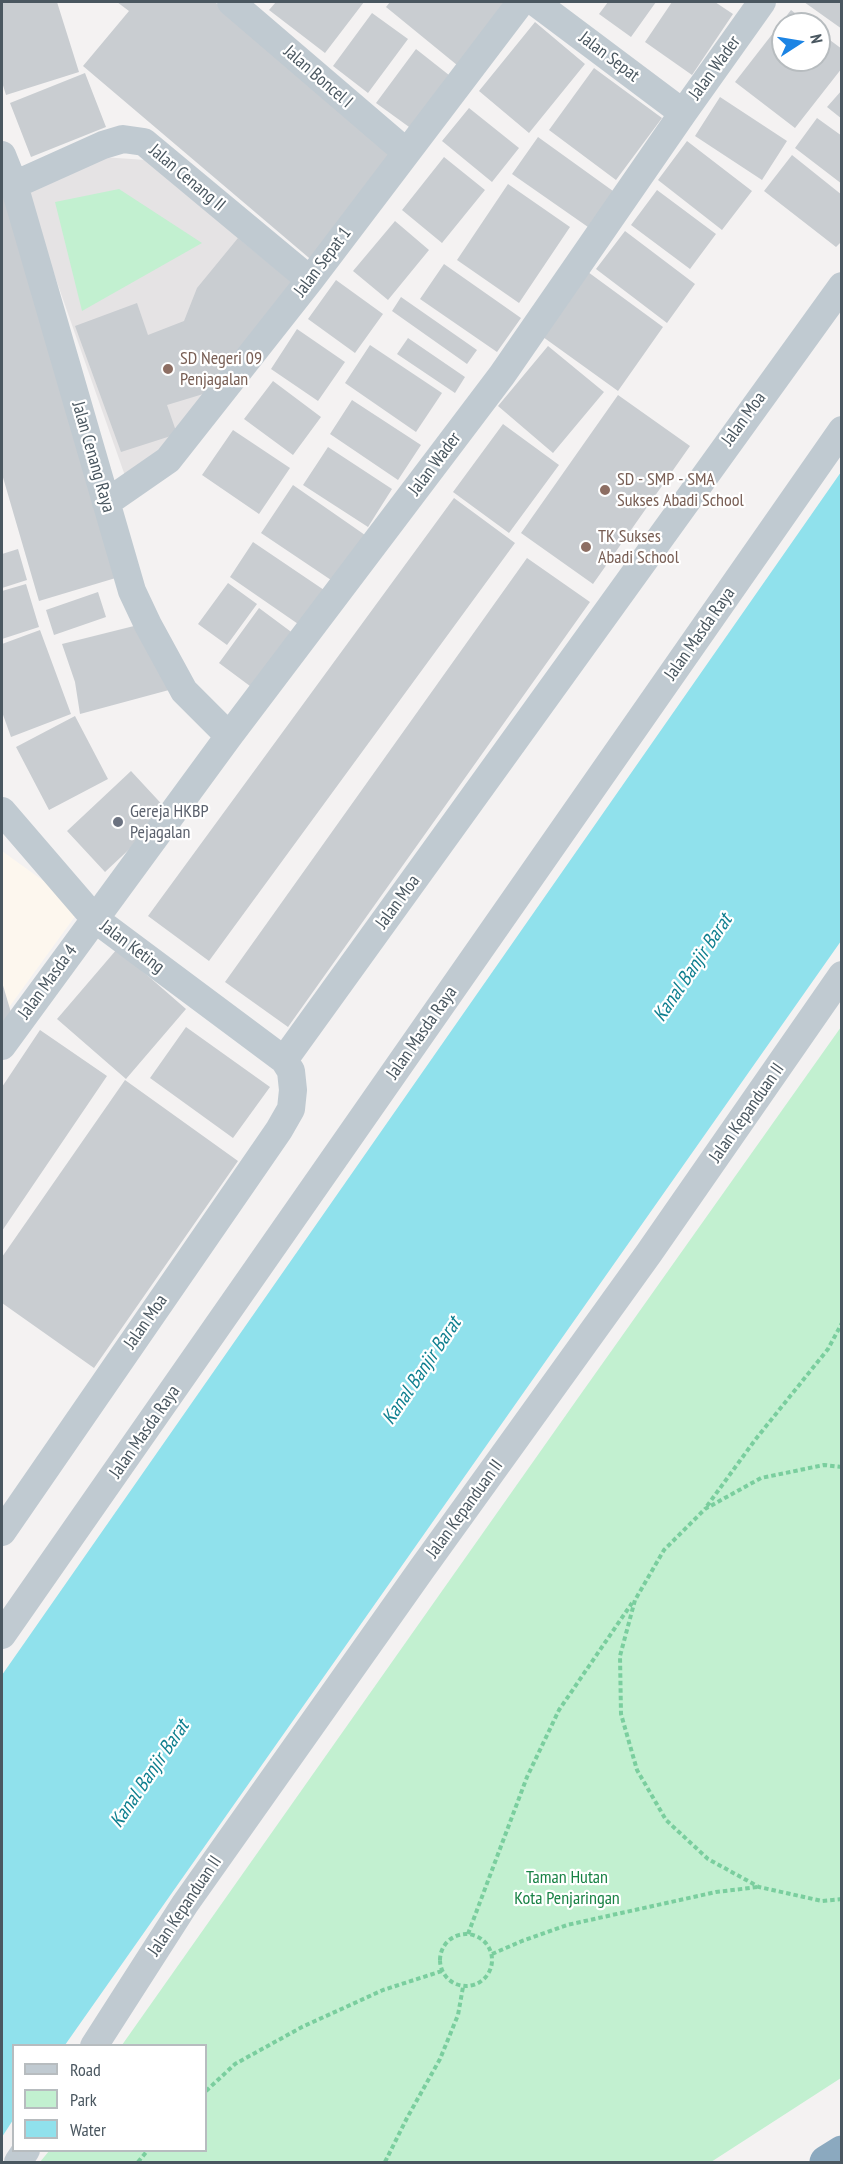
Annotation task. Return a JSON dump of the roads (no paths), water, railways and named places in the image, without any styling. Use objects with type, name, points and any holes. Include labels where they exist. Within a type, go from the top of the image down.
[{"type":"highway","points":[[826,2163],[842,2152]]},
{"type":"street","name":"Jalan Boncel I","points":[[231,2],[406,152]]},
{"type":"street","name":"Jalan Sepat 1","points":[[106,503],[168,460],[310,280],[521,2]]},
{"type":"street","name":"Jalan Sepat","points":[[535,2],[683,113]]},
{"type":"street","name":"Jalan Wader","points":[[95,919],[229,736],[502,375],[762,2]]},
{"type":"street","name":"Jalan Cenang II","points":[[14,185],[103,145],[123,139],[144,142],[310,280]]},
{"type":"street","name":"Jalan Cenang Raya","points":[[2,155],[14,185],[132,591],[184,691],[229,736]]},
{"type":"street","name":"Jalan Moa","points":[[2,1532],[279,1130],[291,1109],[293,1090],[291,1071],[284,1060],[842,286]]},
{"type":"street","name":"Jalan Masda Raya","points":[[2,1635],[842,430]]},
{"type":"street","name":"Jalan Keting","points":[[2,811],[95,919],[284,1060]]},
{"type":"street","name":"Jalan Masda 4","points":[[2,1046],[95,919]]},
{"type":"street","name":"Jalan Kepanduan II","points":[[95,2044],[184,1904],[650,1253],[842,975]]},
{"type":"water","name":"Kanal Banjir Barat","points":[[841,472],[841,941],[66,2044],[12,2044],[12,2122],[2,2137],[2,1675]]},
{"type":"place","name":"SD Negeri 09 Penjagalan","points":[[168,369]]},
{"type":"place","name":"SD - SMP - SMA Sukses Abadi School","points":[[605,490]]},
{"type":"place","name":"TK Sukses Abadi School","points":[[586,547]]},
{"type":"place","name":"Gereja HKBP Pejagalan","points":[[118,822]]},
{"type":"park label","name":"Taman Hutan Kota Penjaringan","points":[[567,1888]]}]
